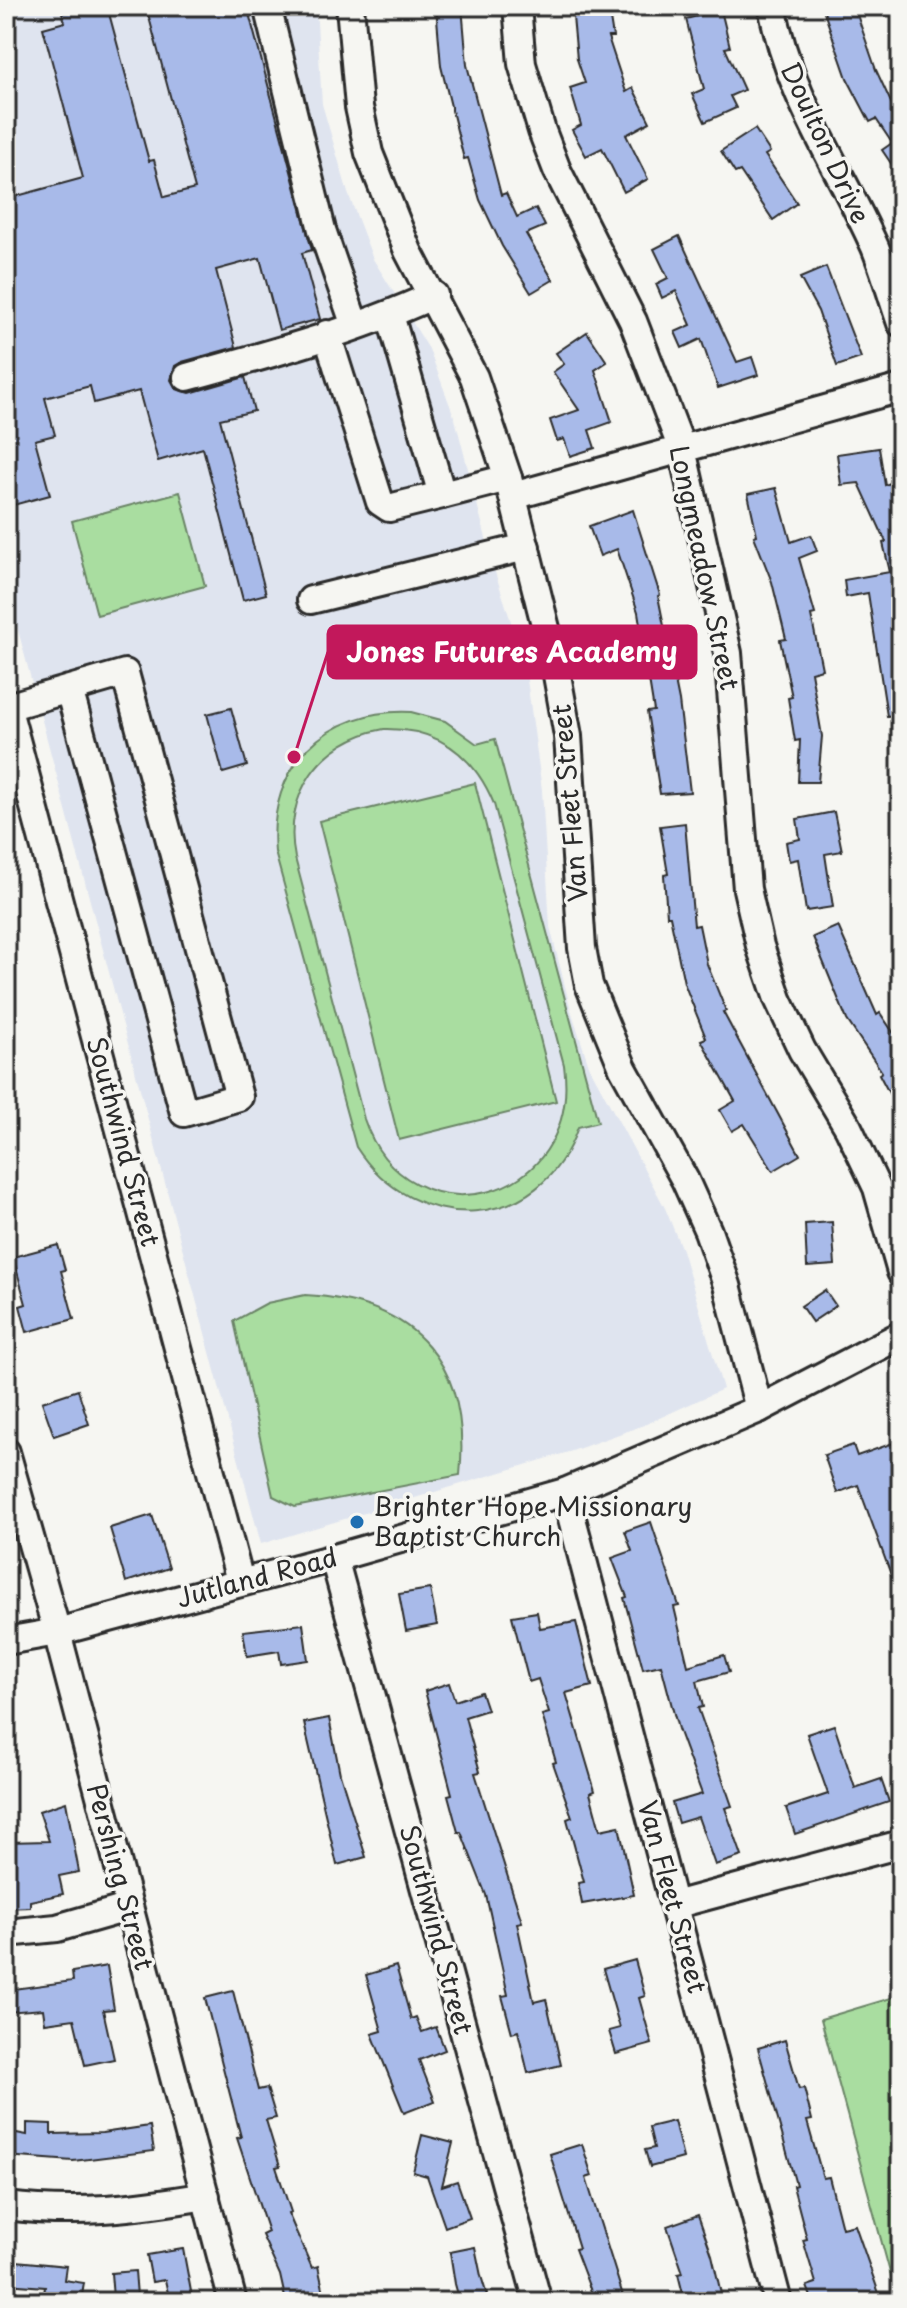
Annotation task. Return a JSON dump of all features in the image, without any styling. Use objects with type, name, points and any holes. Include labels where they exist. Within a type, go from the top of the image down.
[{"type":"street","points":[[267,6],[322,230],[355,326]]},
{"type":"street","name":"Van Fleet Street","points":[[350,6],[359,107],[369,153],[408,251],[434,295],[474,377],[526,547],[568,736],[582,948],[589,985],[623,1068],[685,1180],[708,1231],[727,1285],[759,1409]]},
{"type":"street","name":"Longmeadow Street","points":[[517,6],[522,64],[542,131],[557,170],[633,321],[682,449],[728,653],[747,889],[760,946],[778,999],[802,1050],[848,1127],[877,1188],[901,1272]]},
{"type":"street","name":"Doulton Drive","points":[[772,6],[778,42],[801,105],[876,249],[901,323]]},
{"type":"street","points":[[187,377],[279,352],[390,315],[434,295]]},
{"type":"street","points":[[390,315],[442,495]]},
{"type":"street","points":[[327,334],[380,502],[389,508],[442,495],[510,487],[682,449],[901,388]]},
{"type":"street","points":[[311,600],[526,547]]},
{"type":"street","points":[[7,704],[125,673],[239,1097],[184,1113],[69,689]]},
{"type":"street","name":"Southwind Street","points":[[7,704],[240,1581]]},
{"type":"street","name":"Jutland Road","points":[[6,1641],[57,1632],[565,1492],[759,1409],[901,1335]]},
{"type":"street","name":"Pershing Street","points":[[6,1452],[57,1632],[127,1908],[233,2302]]},
{"type":"street","name":"Van Fleet Street","points":[[565,1492],[778,2302]]},
{"type":"street","name":"Southwind Street","points":[[334,1558],[538,2302]]},
{"type":"street","points":[[674,1905],[901,1844]]},
{"type":"street","points":[[6,1933],[57,1928],[127,1908]]},
{"type":"street","points":[[6,2206],[76,2212],[121,2211],[206,2196]]},
{"type":"shaded area","points":[[6,6],[316,6],[322,104],[348,193],[373,259],[429,349],[455,419],[494,569],[525,665],[542,790],[550,927],[571,1010],[589,1066],[665,1208],[682,1250],[723,1389],[644,1425],[572,1451],[261,1544],[6,585]]},
{"type":"green space","points":[[180,492],[205,586],[97,615],[72,521]]},
{"type":"green space","points":[[411,712],[445,721],[477,744],[495,739],[598,1122],[578,1127],[560,1163],[536,1188],[507,1205],[475,1211],[442,1209],[410,1197],[381,1176],[356,1147],[275,852],[275,821],[281,793],[292,769],[308,748],[329,732],[353,720],[380,713]],"holes":[[[384,729],[421,733],[452,748],[465,758],[486,787],[494,804],[564,1065],[563,1112],[547,1150],[520,1177],[487,1192],[451,1194],[416,1184],[386,1159],[364,1119],[295,858],[295,813],[301,792],[311,774],[325,758],[362,735]]]},
{"type":"green space","points":[[475,783],[556,1101],[399,1140],[319,821]]},
{"type":"green space","points":[[305,1295],[344,1300],[378,1310],[406,1326],[429,1346],[445,1371],[456,1401],[461,1436],[460,1475],[295,1507],[273,1496],[234,1321],[267,1303]]},
{"type":"green space","points":[[901,1995],[901,2302],[898,2302],[821,2019]]},
{"type":"building","points":[[60,6],[107,6],[149,161],[154,160],[164,197],[195,189],[146,6],[247,6],[312,250],[302,253],[320,319],[279,330],[260,258],[216,270],[236,347],[182,362],[175,366],[171,380],[176,389],[190,393],[245,377],[254,411],[220,419],[266,594],[243,600],[203,448],[158,461],[139,391],[94,403],[90,386],[45,398],[55,435],[35,440],[50,495],[6,507],[6,199],[83,178],[43,28],[65,22]]},
{"type":"building","points":[[436,6],[462,6],[467,65],[501,195],[506,193],[517,217],[536,208],[545,226],[526,234],[553,280],[531,293],[502,246],[480,200],[468,158],[464,159],[441,66]]},
{"type":"building","points":[[572,6],[608,6],[613,37],[608,37],[626,92],[633,88],[650,122],[626,135],[648,179],[624,192],[602,148],[586,156],[572,130],[581,125],[570,88],[585,83],[577,59]]},
{"type":"building","points":[[822,6],[854,6],[876,70],[901,124],[901,178],[882,150],[892,143],[876,119],[870,122],[847,78]]},
{"type":"building","points":[[721,10],[730,47],[725,48],[744,90],[730,96],[736,108],[705,122],[692,94],[704,89],[686,19]]},
{"type":"building","points":[[755,129],[770,152],[765,155],[797,203],[773,220],[740,171],[735,173],[721,151]]},
{"type":"building","points":[[679,236],[737,362],[752,357],[758,375],[718,388],[701,339],[682,348],[675,332],[691,325],[676,291],[662,298],[656,284],[668,278],[654,249]]},
{"type":"building","points":[[826,267],[861,358],[837,366],[818,311],[800,278]]},
{"type":"building","points":[[587,332],[607,362],[595,370],[612,422],[589,430],[595,448],[570,456],[564,439],[557,441],[550,420],[579,410],[553,372],[564,364],[556,353]]},
{"type":"building","points":[[879,448],[885,485],[890,483],[901,509],[901,714],[887,716],[868,593],[846,597],[844,580],[890,572],[883,543],[886,542],[859,483],[841,485],[837,454]]},
{"type":"building","points":[[776,488],[791,542],[811,535],[817,551],[799,558],[815,614],[811,615],[822,669],[811,672],[822,736],[818,782],[798,782],[800,740],[795,741],[788,698],[792,697],[780,640],[786,639],[772,582],[754,536],[757,535],[748,494]]},
{"type":"building","points":[[633,510],[660,595],[679,701],[690,792],[660,794],[647,712],[654,711],[638,612],[617,549],[600,556],[589,526]]},
{"type":"building","points":[[231,708],[247,766],[223,773],[207,714]]},
{"type":"building","points":[[834,812],[842,851],[825,854],[833,907],[806,911],[798,859],[789,861],[786,842],[800,839],[797,819]]},
{"type":"building","points":[[685,823],[694,926],[699,925],[707,964],[726,1011],[723,1012],[800,1155],[773,1171],[744,1124],[732,1131],[720,1110],[735,1101],[701,1040],[706,1038],[684,983],[670,916],[667,916],[664,875],[668,874],[660,826]]},
{"type":"building","points":[[838,926],[877,1015],[880,1013],[901,1044],[901,1116],[879,1074],[882,1072],[847,1020],[813,937]]},
{"type":"building","points":[[832,1222],[835,1265],[807,1267],[805,1224]]},
{"type":"building","points":[[58,1245],[65,1270],[61,1271],[74,1319],[27,1332],[20,1306],[26,1304],[13,1257]]},
{"type":"building","points":[[825,1290],[836,1306],[812,1322],[801,1306]]},
{"type":"building","points":[[78,1390],[89,1424],[54,1436],[42,1402]]},
{"type":"building","points":[[896,1442],[901,1455],[901,1591],[897,1591],[858,1485],[837,1493],[824,1455],[853,1445],[857,1456]]},
{"type":"building","points":[[152,1515],[169,1568],[126,1582],[110,1528]]},
{"type":"building","points":[[651,1522],[679,1606],[674,1607],[688,1666],[724,1655],[729,1672],[697,1681],[703,1707],[698,1708],[732,1806],[725,1808],[742,1856],[715,1865],[698,1817],[678,1823],[672,1803],[702,1794],[678,1729],[661,1665],[643,1669],[624,1598],[627,1597],[612,1558],[632,1551],[625,1531]]},
{"type":"building","points":[[430,1589],[437,1625],[406,1631],[399,1594]]},
{"type":"building","points":[[537,1612],[540,1628],[576,1622],[592,1686],[566,1693],[595,1791],[590,1793],[600,1830],[619,1826],[634,1895],[582,1904],[578,1883],[584,1882],[567,1819],[572,1817],[553,1763],[556,1762],[542,1715],[549,1713],[538,1679],[529,1682],[512,1616]]},
{"type":"building","points":[[303,1624],[308,1660],[281,1664],[279,1651],[247,1656],[243,1631]]},
{"type":"building","points":[[449,1683],[455,1701],[481,1692],[487,1710],[465,1717],[480,1772],[475,1773],[522,1922],[517,1923],[534,2002],[546,1999],[561,2065],[528,2073],[518,2031],[512,2033],[502,1996],[508,1995],[486,1895],[461,1832],[458,1832],[448,1795],[452,1794],[425,1691]]},
{"type":"building","points":[[329,1718],[340,1774],[366,1857],[337,1865],[304,1723]]},
{"type":"building","points":[[834,1725],[855,1788],[881,1779],[889,1802],[795,1834],[786,1808],[828,1794],[807,1734]]},
{"type":"building","points":[[66,1802],[79,1872],[59,1876],[63,1894],[30,1901],[30,1907],[6,1908],[6,1842],[49,1841],[39,1811]]},
{"type":"building","points":[[635,1960],[645,1996],[639,1998],[652,2044],[616,2054],[609,2031],[620,2028],[603,1969]]},
{"type":"building","points":[[107,1966],[114,2009],[103,2010],[114,2059],[85,2065],[74,2019],[45,2023],[43,2009],[6,2012],[6,1990],[73,1981],[72,1972]]},
{"type":"building","points":[[396,1966],[411,2019],[416,2017],[422,2032],[436,2027],[445,2050],[419,2060],[435,2101],[404,2113],[372,2034],[382,2031],[366,1975]]},
{"type":"building","points":[[233,1991],[258,2090],[267,2088],[276,2118],[266,2120],[280,2166],[276,2167],[291,2212],[288,2213],[312,2268],[318,2266],[326,2302],[286,2302],[280,2275],[262,2235],[268,2232],[237,2138],[241,2137],[205,1998]]},
{"type":"building","points":[[785,2040],[799,2089],[804,2088],[812,2120],[807,2121],[823,2178],[829,2177],[842,2228],[855,2225],[882,2302],[813,2302],[807,2286],[816,2283],[803,2240],[807,2239],[793,2186],[796,2185],[758,2048]]},
{"type":"building","points":[[674,2121],[683,2158],[650,2167],[645,2150],[654,2148],[649,2127]]},
{"type":"building","points":[[27,2123],[51,2124],[51,2134],[102,2133],[150,2126],[154,2151],[73,2161],[6,2156],[6,2131],[27,2135]]},
{"type":"building","points":[[422,2135],[453,2143],[442,2186],[457,2181],[470,2218],[445,2227],[427,2176],[413,2172]]},
{"type":"building","points":[[582,2144],[592,2176],[586,2178],[625,2302],[595,2302],[575,2249],[579,2248],[550,2154]]},
{"type":"building","points":[[698,2215],[712,2255],[723,2302],[685,2302],[678,2274],[683,2273],[667,2226]]},
{"type":"building","points":[[475,2247],[489,2302],[460,2302],[450,2252]]},
{"type":"building","points":[[183,2249],[193,2302],[170,2302],[165,2280],[152,2282],[147,2255]]},
{"type":"building","points":[[6,2260],[66,2266],[64,2280],[84,2283],[81,2302],[43,2302],[45,2287],[6,2284]]},
{"type":"building","points":[[135,2271],[137,2296],[113,2298],[111,2273]]},
{"type":"place","name":"Jones Futures Academy","points":[[294,757]]},
{"type":"place","name":"Brighter Hope Missionary Baptist Church","points":[[357,1522]]}]
